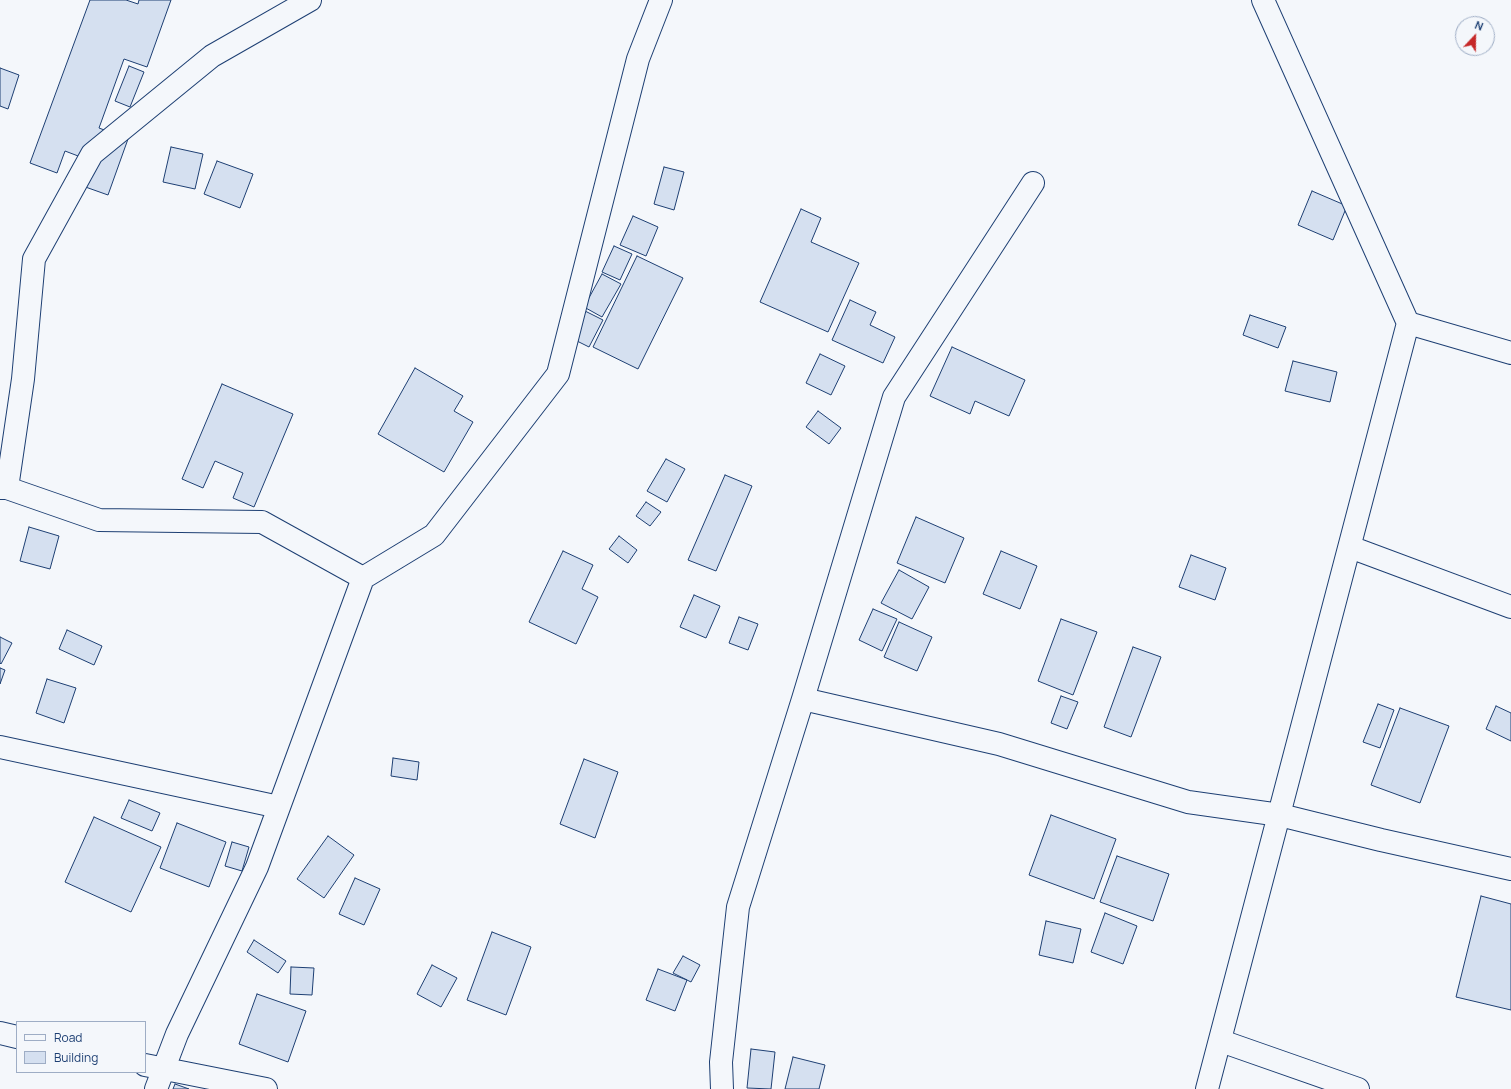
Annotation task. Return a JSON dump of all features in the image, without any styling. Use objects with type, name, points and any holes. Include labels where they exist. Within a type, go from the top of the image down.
[{"type":"street","points":[[310,0],[212,56],[92,154],[34,259],[23,379],[4,488],[99,520],[262,522],[363,578]]},
{"type":"street","points":[[266,1089],[155,1074],[177,1034],[258,867],[363,578],[434,535],[558,374],[638,59],[661,0]]},
{"type":"street","points":[[1207,1089],[1408,323],[1263,0]]},
{"type":"street","points":[[722,1089],[721,1062],[738,907],[803,699],[894,397],[1033,182]]},
{"type":"street","points":[[1408,323],[1511,353]]},
{"type":"street","points":[[1350,547],[1511,607]]},
{"type":"street","points":[[803,699],[999,744],[1188,802],[1280,815],[1381,840],[1511,869]]},
{"type":"street","points":[[0,747],[279,807]]},
{"type":"street","points":[[0,1033],[16,1037]]},
{"type":"street","points":[[1221,1040],[1358,1089]]},
{"type":"building","points":[[90,0],[126,0],[138,4],[139,0],[171,0],[147,67],[124,59],[99,128],[128,139],[108,195],[77,184],[86,159],[65,151],[57,173],[30,163]]},
{"type":"building","points":[[129,66],[144,72],[130,107],[115,101]]},
{"type":"building","points":[[0,68],[19,75],[8,109],[0,106]]},
{"type":"building","points":[[171,147],[203,154],[195,189],[163,182]]},
{"type":"building","points":[[217,161],[253,174],[240,208],[204,194]]},
{"type":"building","points":[[664,167],[684,172],[674,210],[654,204]]},
{"type":"building","points":[[1312,191],[1347,206],[1333,240],[1298,225]]},
{"type":"building","points":[[801,209],[821,218],[811,242],[859,263],[828,332],[760,302]]},
{"type":"building","points":[[633,216],[658,227],[646,256],[620,245]]},
{"type":"building","points":[[614,246],[632,254],[620,280],[602,272]]},
{"type":"building","points":[[637,256],[683,278],[638,369],[593,347]]},
{"type":"building","points":[[602,274],[621,284],[602,317],[584,307]]},
{"type":"building","points":[[850,300],[876,312],[870,325],[895,337],[883,363],[832,340]]},
{"type":"building","points":[[583,310],[603,320],[589,347],[569,337]]},
{"type":"building","points":[[1250,315],[1286,327],[1278,348],[1243,335]]},
{"type":"building","points":[[952,347],[1025,380],[1009,416],[975,401],[970,414],[930,396]]},
{"type":"building","points":[[820,354],[845,366],[831,395],[806,383]]},
{"type":"building","points":[[1293,361],[1337,372],[1330,402],[1285,391]]},
{"type":"building","points":[[415,368],[463,396],[454,411],[473,422],[444,472],[378,434]]},
{"type":"building","points":[[222,384],[293,414],[254,507],[233,498],[243,473],[215,461],[203,488],[182,479]]},
{"type":"building","points":[[818,411],[841,428],[829,444],[806,427]]},
{"type":"building","points":[[666,459],[685,469],[667,502],[647,491]]},
{"type":"building","points":[[725,475],[752,486],[716,571],[688,560]]},
{"type":"building","points":[[646,502],[661,512],[650,526],[636,516]]},
{"type":"building","points":[[916,517],[964,538],[945,583],[897,563]]},
{"type":"building","points":[[29,527],[59,536],[50,569],[20,561]]},
{"type":"building","points":[[619,536],[637,550],[628,563],[609,549]]},
{"type":"building","points":[[563,551],[593,565],[582,589],[598,597],[576,644],[529,622]]},
{"type":"building","points":[[1001,551],[1037,566],[1020,609],[983,594]]},
{"type":"building","points":[[1191,555],[1226,568],[1215,600],[1179,587]]},
{"type":"building","points":[[899,570],[929,587],[912,619],[881,603]]},
{"type":"building","points":[[694,595],[720,606],[706,638],[680,627]]},
{"type":"building","points":[[873,609],[897,619],[882,651],[859,640]]},
{"type":"building","points":[[739,617],[758,624],[748,650],[729,643]]},
{"type":"building","points":[[1061,619],[1097,632],[1073,695],[1038,681]]},
{"type":"building","points":[[899,622],[932,637],[917,671],[884,657]]},
{"type":"building","points":[[67,630],[102,646],[94,665],[59,649]]},
{"type":"building","points":[[0,637],[12,643],[1,664],[0,663]]},
{"type":"building","points":[[1133,647],[1161,657],[1131,737],[1104,727]]},
{"type":"building","points":[[0,668],[5,670],[0,684]]},
{"type":"building","points":[[47,679],[76,688],[64,723],[36,713]]},
{"type":"building","points":[[1061,696],[1078,702],[1067,729],[1051,723]]},
{"type":"building","points":[[1378,704],[1394,710],[1380,748],[1363,742]]},
{"type":"building","points":[[1496,706],[1511,713],[1511,741],[1486,729]]},
{"type":"building","points":[[1400,708],[1449,726],[1420,803],[1371,785]]},
{"type":"building","points":[[393,758],[419,762],[417,780],[391,776]]},
{"type":"building","points":[[584,759],[618,772],[595,838],[560,824]]},
{"type":"building","points":[[129,800],[160,813],[152,831],[121,818]]},
{"type":"building","points":[[1051,815],[1116,839],[1094,899],[1029,875]]},
{"type":"building","points":[[94,817],[161,847],[131,912],[65,882]]},
{"type":"building","points":[[177,823],[226,842],[209,887],[160,868]]},
{"type":"building","points":[[328,836],[354,855],[324,898],[297,879]]},
{"type":"building","points":[[232,842],[249,847],[242,871],[225,866]]},
{"type":"building","points":[[1117,856],[1169,874],[1153,921],[1100,902]]},
{"type":"building","points":[[355,878],[380,889],[364,925],[339,914]]},
{"type":"building","points":[[1481,896],[1511,904],[1511,1010],[1456,997]]},
{"type":"building","points":[[1105,913],[1137,926],[1123,964],[1091,952]]},
{"type":"building","points":[[1046,921],[1081,929],[1073,963],[1039,955]]},
{"type":"building","points":[[492,932],[531,947],[506,1015],[467,1000]]},
{"type":"building","points":[[254,940],[286,961],[278,973],[247,952]]},
{"type":"building","points":[[683,956],[700,965],[691,982],[673,973]]},
{"type":"building","points":[[432,965],[457,978],[441,1007],[417,994]]},
{"type":"building","points":[[291,967],[314,968],[312,995],[290,994]]},
{"type":"building","points":[[658,969],[687,980],[675,1011],[646,1000]]},
{"type":"building","points":[[257,994],[306,1011],[288,1062],[239,1044]]},
{"type":"building","points":[[751,1049],[775,1052],[771,1089],[747,1088]]},
{"type":"building","points":[[793,1057],[825,1065],[819,1089],[785,1089]]},
{"type":"building","points":[[175,1084],[189,1089],[173,1089]]}]
